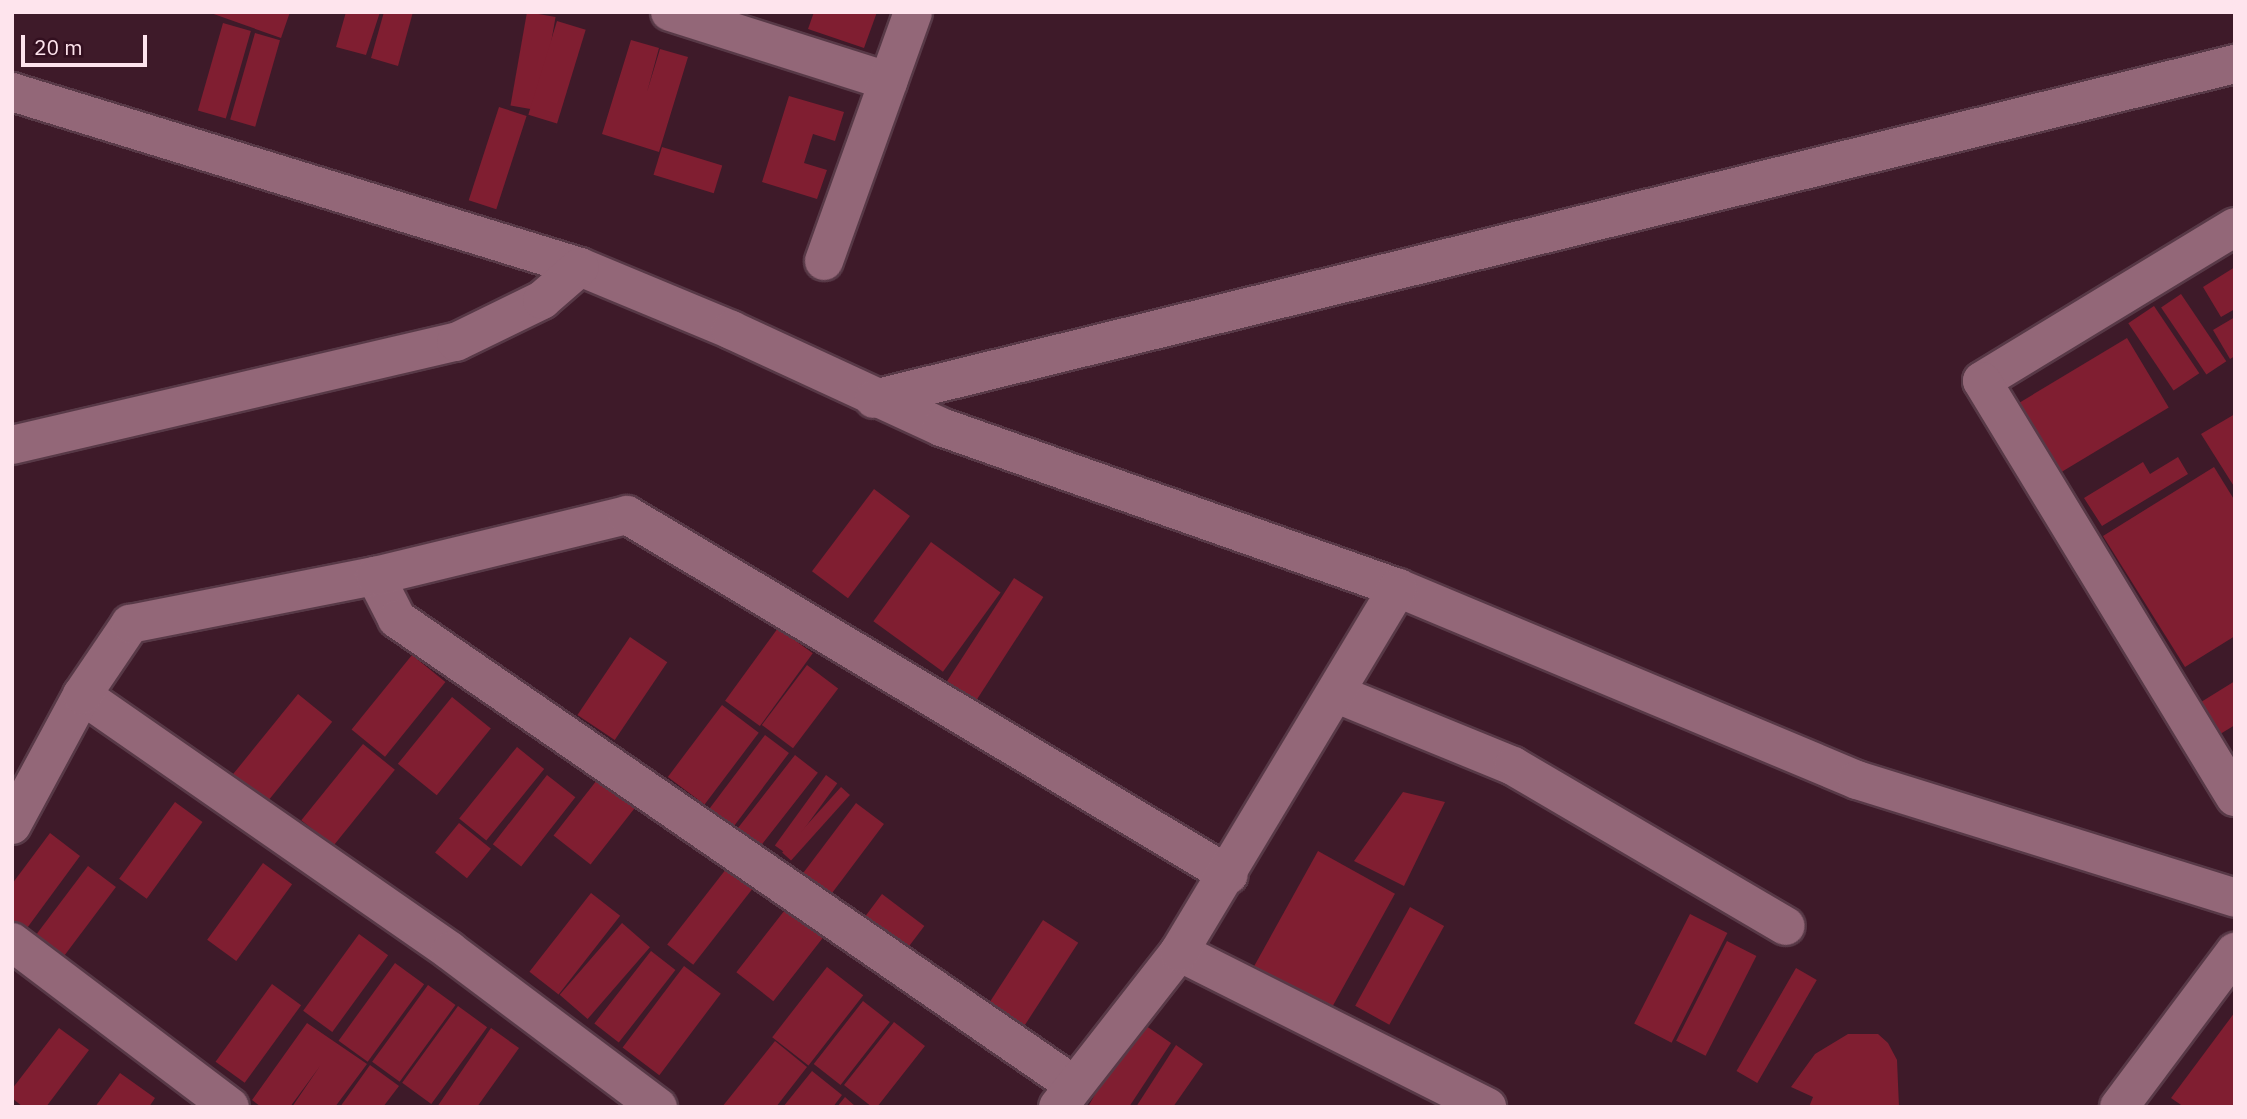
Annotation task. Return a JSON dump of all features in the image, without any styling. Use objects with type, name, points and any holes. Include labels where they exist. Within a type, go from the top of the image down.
[{"type":"street","points":[[670,12],[888,81]]},
{"type":"street","points":[[824,261],[912,12]]},
{"type":"street","points":[[874,399],[2235,64]]},
{"type":"street","points":[[12,92],[580,267],[731,330],[836,382],[941,427],[1398,588],[1857,780],[2235,898]]},
{"type":"street","points":[[2235,227],[1982,381],[2235,797]]},
{"type":"street","points":[[12,445],[456,342],[542,300],[580,267]]},
{"type":"street","points":[[12,825],[82,695],[130,624],[375,576],[627,514],[1229,875]]},
{"type":"street","points":[[375,576],[397,619],[1066,1096],[1179,952],[1338,695],[1398,588]]},
{"type":"street","points":[[82,695],[450,951],[658,1107]]},
{"type":"street","points":[[1338,695],[1513,766],[1786,926]]},
{"type":"street","points":[[12,942],[230,1107]]},
{"type":"street","points":[[1179,952],[1487,1107]]},
{"type":"street","points":[[2133,1102],[2235,952]]},
{"type":"building","points":[[208,12],[290,12],[281,38]]},
{"type":"building","points":[[346,12],[380,12],[366,55],[336,47]]},
{"type":"building","points":[[384,12],[413,12],[398,66],[371,58]]},
{"type":"building","points":[[527,12],[556,17],[539,111],[511,106]]},
{"type":"building","points":[[814,12],[877,12],[864,48],[808,29]]},
{"type":"building","points":[[557,21],[586,30],[557,123],[528,115]]},
{"type":"building","points":[[223,23],[251,31],[226,118],[198,110]]},
{"type":"building","points":[[255,33],[280,40],[255,127],[230,120]]},
{"type":"building","points":[[631,40],[659,48],[647,92],[660,49],[688,57],[659,152],[602,134]]},
{"type":"building","points":[[789,96],[844,112],[835,141],[813,134],[804,163],[827,170],[817,199],[762,182]]},
{"type":"building","points":[[499,107],[527,116],[496,209],[469,200]]},
{"type":"building","points":[[662,147],[722,165],[714,193],[654,175]]},
{"type":"building","points":[[2235,267],[2235,309],[2221,317],[2203,287]]},
{"type":"building","points":[[2181,294],[2226,361],[2206,375],[2161,307]]},
{"type":"building","points":[[2154,306],[2199,373],[2174,390],[2128,323]]},
{"type":"building","points":[[2235,317],[2235,356],[2230,359],[2213,330]]},
{"type":"building","points":[[2127,338],[2169,407],[2057,474],[2016,405]]},
{"type":"building","points":[[2235,414],[2235,488],[2201,434]]},
{"type":"building","points":[[2178,457],[2188,474],[2102,526],[2084,498],[2143,462],[2150,474]]},
{"type":"building","points":[[2214,467],[2235,501],[2235,636],[2185,667],[2103,536]]},
{"type":"building","points":[[874,489],[910,516],[848,598],[812,571]]},
{"type":"building","points":[[931,542],[1001,593],[943,672],[873,621]]},
{"type":"building","points":[[1014,578],[1043,597],[976,700],[947,681]]},
{"type":"building","points":[[778,628],[813,653],[760,726],[725,701]]},
{"type":"building","points":[[630,637],[667,662],[615,740],[577,715]]},
{"type":"building","points":[[412,655],[445,682],[385,757],[352,730]]},
{"type":"building","points":[[807,665],[838,688],[793,748],[762,725]]},
{"type":"building","points":[[2235,681],[2235,725],[2212,739],[2193,707]]},
{"type":"building","points":[[298,694],[332,722],[266,803],[232,776]]},
{"type":"building","points":[[452,697],[491,728],[437,795],[398,764]]},
{"type":"building","points":[[722,705],[759,733],[705,805],[668,777]]},
{"type":"building","points":[[765,735],[789,753],[732,828],[708,810]]},
{"type":"building","points":[[363,744],[395,770],[333,846],[301,820]]},
{"type":"building","points":[[517,747],[544,769],[486,841],[459,818]]},
{"type":"building","points":[[795,755],[818,773],[760,847],[737,829]]},
{"type":"building","points":[[604,771],[641,800],[591,865],[554,836]]},
{"type":"building","points":[[547,775],[575,797],[521,867],[493,844]]},
{"type":"building","points":[[826,775],[837,783],[786,854],[775,845]]},
{"type":"building","points":[[841,787],[850,795],[791,860],[782,852]]},
{"type":"building","points":[[1403,792],[1445,802],[1404,886],[1354,861]]},
{"type":"building","points":[[175,802],[203,822],[147,899],[119,879]]},
{"type":"building","points":[[856,803],[884,824],[824,903],[796,882]]},
{"type":"building","points":[[459,823],[491,849],[467,878],[435,853]]},
{"type":"building","points":[[50,833],[80,856],[19,939],[12,934],[12,884]]},
{"type":"building","points":[[1318,851],[1395,894],[1329,1013],[1252,971]]},
{"type":"building","points":[[263,863],[292,884],[236,961],[207,940]]},
{"type":"building","points":[[730,864],[756,884],[693,965],[667,944]]},
{"type":"building","points":[[88,866],[116,887],[59,963],[31,942]]},
{"type":"building","points":[[591,893],[620,916],[559,995],[529,972]]},
{"type":"building","points":[[882,894],[924,926],[904,953],[862,921]]},
{"type":"building","points":[[788,906],[825,935],[773,1001],[736,972]]},
{"type":"building","points":[[1410,907],[1444,926],[1389,1025],[1355,1006]]},
{"type":"building","points":[[1690,914],[1727,933],[1672,1043],[1634,1024]]},
{"type":"building","points":[[1043,920],[1078,943],[1022,1029],[987,1006]]},
{"type":"building","points":[[622,923],[650,947],[588,1019],[560,995]]},
{"type":"building","points":[[359,934],[388,955],[332,1032],[303,1011]]},
{"type":"building","points":[[1727,941],[1756,956],[1706,1056],[1676,1041]]},
{"type":"building","points":[[651,951],[675,970],[619,1043],[594,1023]]},
{"type":"building","points":[[395,963],[424,984],[368,1062],[339,1041]]},
{"type":"building","points":[[684,966],[721,994],[659,1075],[623,1047]]},
{"type":"building","points":[[827,967],[863,995],[808,1065],[772,1037]]},
{"type":"building","points":[[1796,968],[1817,980],[1757,1083],[1736,1071]]},
{"type":"building","points":[[272,984],[301,1005],[245,1083],[216,1062]]},
{"type":"building","points":[[428,985],[456,1005],[400,1082],[372,1062]]},
{"type":"building","points":[[863,1001],[890,1022],[841,1085],[814,1064]]},
{"type":"building","points":[[458,1006],[487,1027],[431,1104],[402,1083]]},
{"type":"building","points":[[2235,1012],[2235,1107],[2184,1107],[2171,1098]]},
{"type":"building","points":[[1136,1019],[1171,1043],[1129,1107],[1088,1107]]},
{"type":"building","points":[[894,1022],[925,1046],[877,1107],[872,1107],[844,1085]]},
{"type":"building","points":[[307,1023],[367,1064],[335,1107],[292,1107],[320,1066],[290,1107],[261,1107],[252,1100]]},
{"type":"building","points":[[59,1028],[89,1050],[46,1107],[23,1107],[12,1098],[12,1089]]},
{"type":"building","points":[[491,1028],[519,1048],[477,1107],[437,1107]]},
{"type":"building","points":[[1848,1034],[1878,1034],[1888,1043],[1897,1060],[1899,1107],[1809,1107],[1813,1097],[1791,1087],[1815,1054]]},
{"type":"building","points":[[775,1041],[807,1067],[776,1107],[722,1107]]},
{"type":"building","points":[[1176,1045],[1203,1064],[1173,1107],[1136,1107]]},
{"type":"building","points":[[370,1065],[399,1086],[383,1107],[340,1107]]},
{"type":"building","points":[[812,1071],[842,1095],[833,1107],[783,1107]]},
{"type":"building","points":[[120,1073],[155,1098],[149,1107],[95,1107]]},
{"type":"building","points":[[845,1097],[856,1107],[837,1107]]}]
